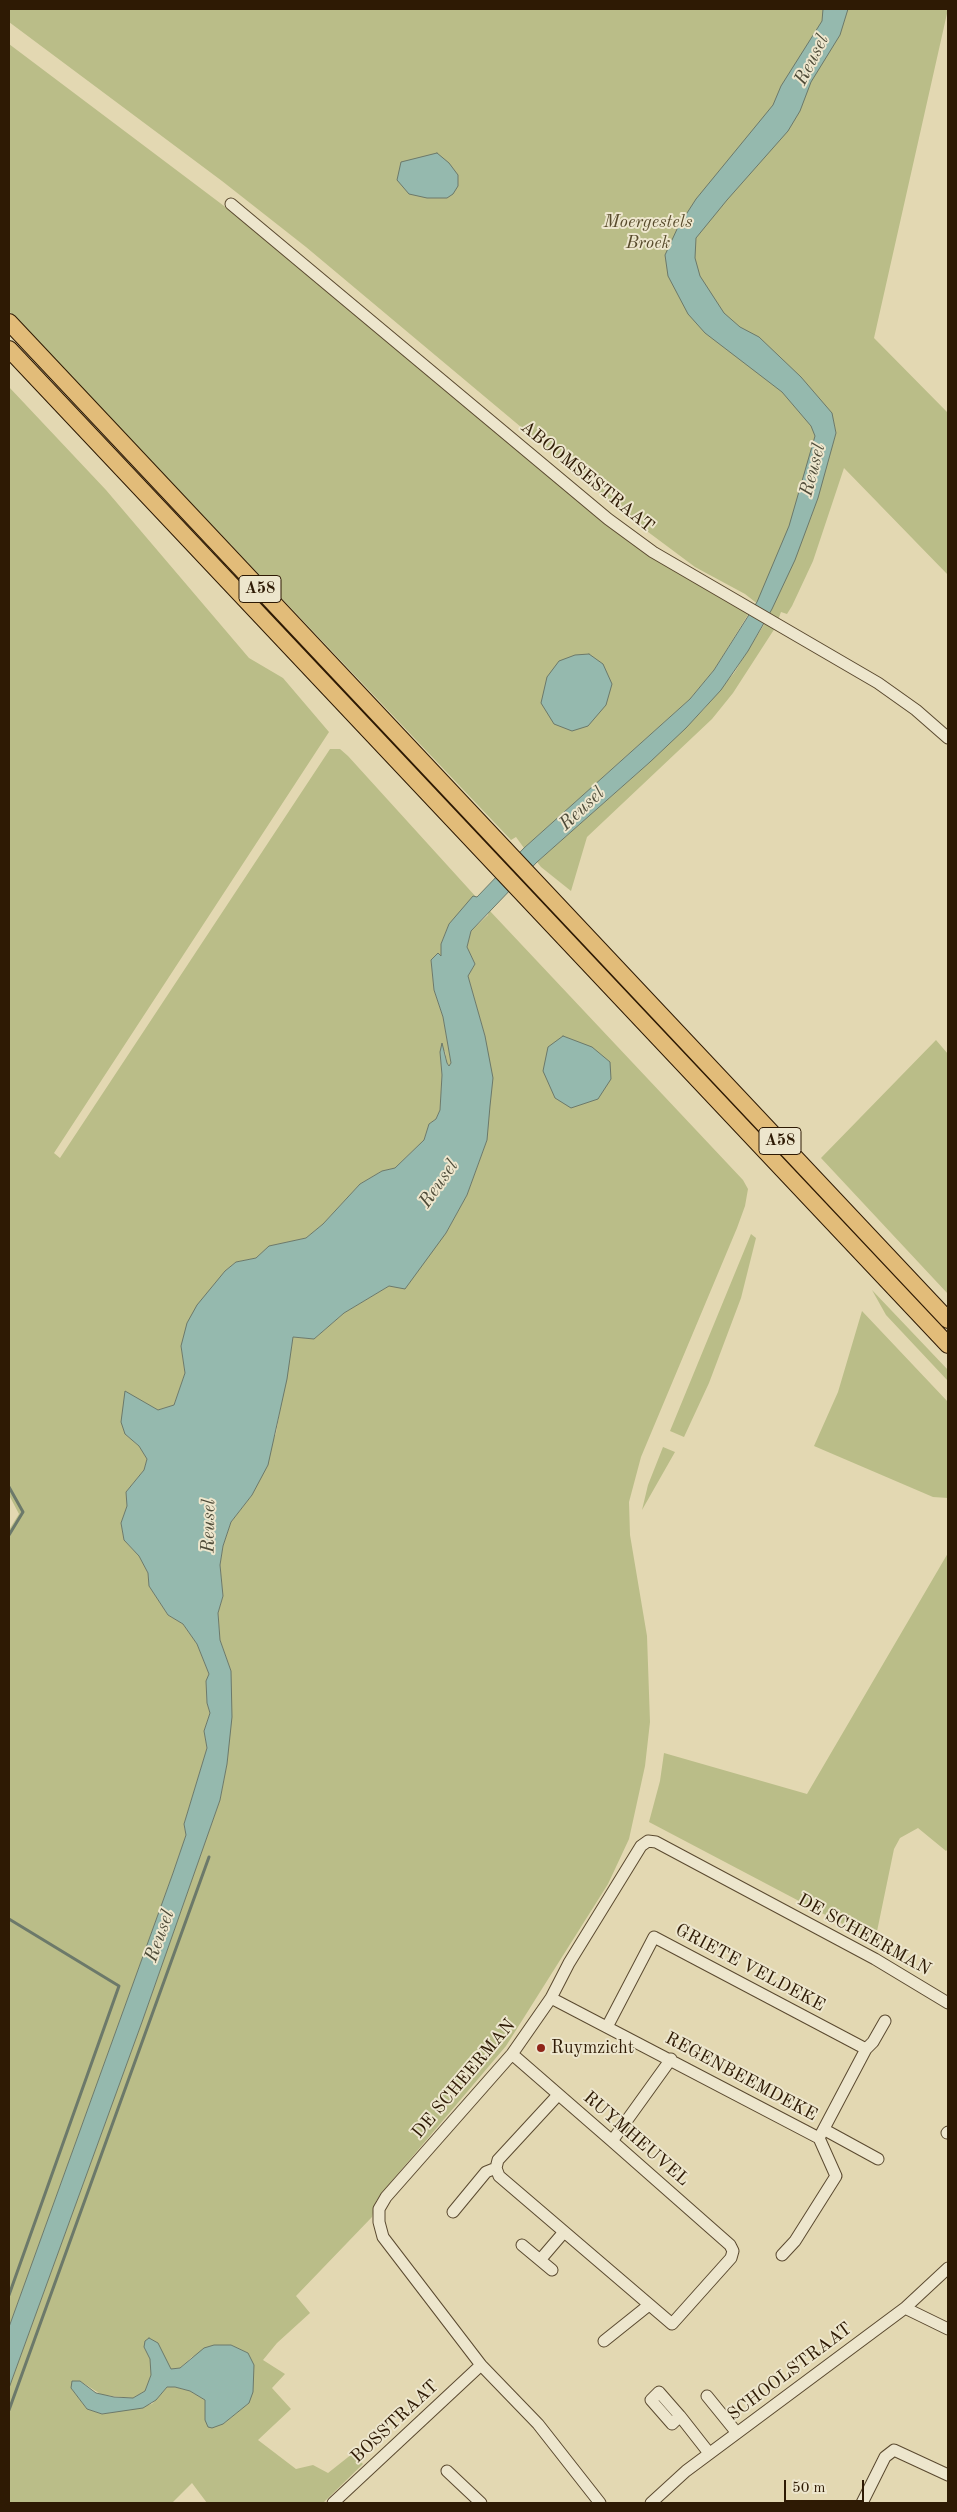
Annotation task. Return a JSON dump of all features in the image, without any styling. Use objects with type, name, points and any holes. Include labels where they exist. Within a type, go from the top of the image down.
[{"type":"highway","name":"A58","points":[[9,322],[948,1320]]},
{"type":"highway","name":"A58","points":[[9,349],[948,1345]]},
{"type":"highway","name":"A58","points":[[924,1293],[948,1315]]},
{"type":"street","name":"ABOOMSESTRAAT","points":[[231,204],[608,519],[653,552],[878,683],[916,710],[948,738]]},
{"type":"street","name":"DE SCHEERMAN","points":[[600,2503],[538,2424],[481,2365],[383,2237],[379,2222],[379,2209],[386,2197],[512,2054],[551,1998],[597,1916],[642,1846],[648,1840],[656,1842],[866,1954],[948,2003]]},
{"type":"street","name":"GRIETE VELDEKE","points":[[607,2027],[654,1937],[866,2049]]},
{"type":"street","name":"REGENBEEMDEKE","points":[[551,1998],[822,2134],[878,2159]]},
{"type":"street","points":[[822,2134],[866,2049],[874,2042],[885,2021]]},
{"type":"street","name":"RUYMHEUVEL","points":[[512,2054],[730,2245],[733,2251],[731,2258],[672,2324],[650,2305]]},
{"type":"street","points":[[612,2141],[671,2059]]},
{"type":"street","points":[[558,2095],[498,2160],[496,2168],[499,2176],[650,2305],[604,2341]]},
{"type":"street","name":"REGENBEEMDEKE","points":[[782,2256],[795,2241],[836,2176],[822,2134]]},
{"type":"street","points":[[453,2212],[486,2172],[496,2168]]},
{"type":"street","points":[[540,2260],[564,2232]]},
{"type":"street","points":[[522,2245],[552,2270]]},
{"type":"street","name":"SCHOOLSTRAAT","points":[[651,2503],[686,2471],[905,2308],[948,2268]]},
{"type":"street","points":[[905,2308],[948,2329]]},
{"type":"street","name":"BOSSTRAAT","points":[[333,2503],[481,2365]]},
{"type":"street","points":[[707,2396],[736,2433]]},
{"type":"street","points":[[680,2416],[709,2454]]},
{"type":"street","points":[[862,2503],[885,2457],[894,2450],[948,2475]]},
{"type":"street","points":[[447,2471],[481,2503]]},
{"type":"green space","name":"Moergestels Broek","points":[[9,9],[948,9],[874,338],[948,413],[948,575],[844,468],[813,561],[792,606],[787,614],[781,612],[778,620],[745,594],[695,567],[632,520],[306,247],[222,181],[9,22]],"holes":[[[833,419],[836,433],[810,521]]]},
{"type":"green space","points":[[9,44],[236,215],[591,510],[749,613],[714,670],[690,699],[524,848],[516,837],[511,840],[9,311]]},
{"type":"green space","points":[[9,387],[106,490],[249,658],[283,678],[329,732],[54,1153],[60,1158],[330,749],[340,749],[348,756],[477,898],[449,924],[441,944],[441,956],[431,960],[434,990],[443,1017],[451,1063],[450,1066],[447,1063],[445,1051],[440,1052],[442,1075],[440,1110],[436,1119],[429,1124],[424,1140],[395,1168],[382,1171],[360,1184],[323,1224],[306,1238],[270,1246],[256,1258],[236,1262],[225,1271],[181,1346],[185,1373],[174,1405],[158,1410],[125,1392],[125,1434],[139,1446],[147,1459],[144,1470],[126,1492],[127,1506],[121,1523],[124,1540],[139,1556],[148,1573],[149,1586],[168,1615],[183,1624],[197,1644],[209,1674],[206,1682],[207,1703],[210,1713],[204,1731],[207,1748],[184,1824],[186,1835],[9,2327],[9,1530],[19,1514],[9,1495]]},
{"type":"green space","points":[[765,623],[775,628],[733,693],[712,719],[587,837],[571,891],[541,867],[537,862],[650,762],[704,709],[734,673]]},
{"type":"green space","points":[[489,910],[743,1180],[748,1189],[745,1206],[737,1228],[641,1457],[629,1502],[630,1535],[647,1636],[650,1722],[645,1766],[629,1839],[608,1884],[506,2046],[384,2190],[376,2201],[372,2217],[296,2296],[310,2313],[277,2343],[263,2360],[285,2374],[272,2388],[291,2409],[258,2440],[296,2469],[313,2465],[328,2473],[352,2454],[363,2464],[323,2503],[207,2503],[192,2483],[172,2503],[9,2503],[9,2388],[142,2022],[220,1800],[227,1764],[231,1671],[220,1640],[218,1613],[223,1596],[220,1565],[223,1546],[231,1522],[252,1495],[276,1433],[293,1337],[314,1339],[344,1313],[389,1286],[446,1233],[467,1195],[487,1140],[485,1036],[468,976],[475,964],[467,947],[471,931],[488,915]],"holes":[[[231,2345],[248,2353],[249,2403],[223,2424],[205,2420],[205,2400],[190,2391],[175,2387],[167,2387],[152,2404],[102,2414],[87,2409],[71,2388],[80,2381],[102,2395],[133,2398],[145,2391],[151,2375],[150,2359],[144,2347],[171,2369],[180,2368],[192,2357]]]},
{"type":"green space","points":[[936,1040],[948,1054],[948,1294],[821,1158]]},
{"type":"green space","points":[[751,1234],[756,1238],[741,1298],[709,1383],[684,1437],[670,1431]]},
{"type":"green space","points":[[872,1290],[948,1370],[948,1381],[886,1315]]},
{"type":"green space","points":[[862,1311],[948,1402],[948,1498],[933,1497],[814,1446],[838,1392]]},
{"type":"green space","points":[[663,1447],[675,1452],[642,1510],[648,1485]]},
{"type":"green space","points":[[948,1553],[948,1849],[946,1851],[918,1828],[900,1838],[894,1849],[875,1941],[649,1822],[660,1781],[664,1753],[807,1794]]},
{"type":"water","name":"Reusel","points":[[823,9],[848,9],[840,35],[811,82],[800,111],[788,131],[696,238],[695,258],[700,276],[724,313],[740,327],[759,337],[801,377],[832,413],[836,433],[818,498],[795,560],[772,609],[748,651],[721,690],[686,728],[650,762],[537,862],[471,931],[467,947],[475,964],[468,976],[485,1036],[493,1078],[487,1140],[467,1195],[446,1233],[405,1289],[389,1286],[344,1313],[314,1339],[293,1337],[287,1379],[268,1465],[252,1495],[231,1522],[223,1546],[220,1565],[223,1596],[218,1613],[220,1640],[231,1671],[232,1717],[227,1764],[220,1800],[142,2022],[9,2388],[9,2327],[186,1835],[184,1824],[207,1748],[204,1731],[210,1713],[207,1703],[206,1681],[209,1674],[197,1644],[183,1624],[168,1615],[149,1586],[148,1573],[139,1556],[124,1540],[121,1523],[127,1506],[126,1492],[144,1470],[147,1459],[139,1446],[125,1434],[121,1422],[125,1391],[158,1410],[174,1405],[185,1373],[181,1346],[187,1323],[197,1305],[225,1271],[236,1262],[256,1258],[269,1246],[306,1238],[323,1224],[360,1184],[382,1171],[395,1168],[424,1140],[429,1124],[436,1119],[440,1110],[442,1075],[440,1052],[442,1043],[447,1063],[449,1066],[451,1063],[443,1017],[434,990],[431,960],[438,953],[441,956],[441,944],[449,924],[473,896],[477,897],[524,848],[690,699],[714,670],[757,602],[789,526],[815,436],[811,426],[782,392],[705,333],[688,314],[668,276],[665,255],[678,227],[696,199],[773,105],[781,86],[822,21]]},
{"type":"water","points":[[437,153],[449,163],[458,175],[458,186],[453,194],[447,198],[427,198],[409,194],[397,180],[401,162]]},
{"type":"water","points":[[589,654],[603,664],[612,684],[606,705],[588,726],[572,731],[554,724],[541,703],[547,677],[559,661],[575,655]]},
{"type":"water","points":[[563,1036],[592,1047],[610,1062],[611,1079],[598,1099],[571,1108],[555,1098],[543,1071],[548,1047]]},
{"type":"water","points":[[149,2338],[158,2343],[171,2369],[180,2368],[204,2348],[214,2345],[231,2345],[248,2353],[254,2365],[253,2392],[249,2403],[223,2424],[212,2428],[208,2427],[205,2420],[205,2400],[190,2391],[175,2387],[167,2387],[156,2400],[143,2408],[102,2414],[87,2409],[71,2388],[72,2381],[80,2381],[96,2393],[114,2397],[133,2398],[145,2391],[151,2375],[150,2359],[144,2347],[145,2341]]},
{"type":"waterway","points":[[9,1487],[23,1512],[9,1535]]},
{"type":"waterway","name":"Reusel","points":[[9,2410],[209,1857]]},
{"type":"waterway","points":[[9,1919],[119,1986],[9,2295]]},
{"type":"place","name":"Ruymzicht","points":[[541,2048]]}]
